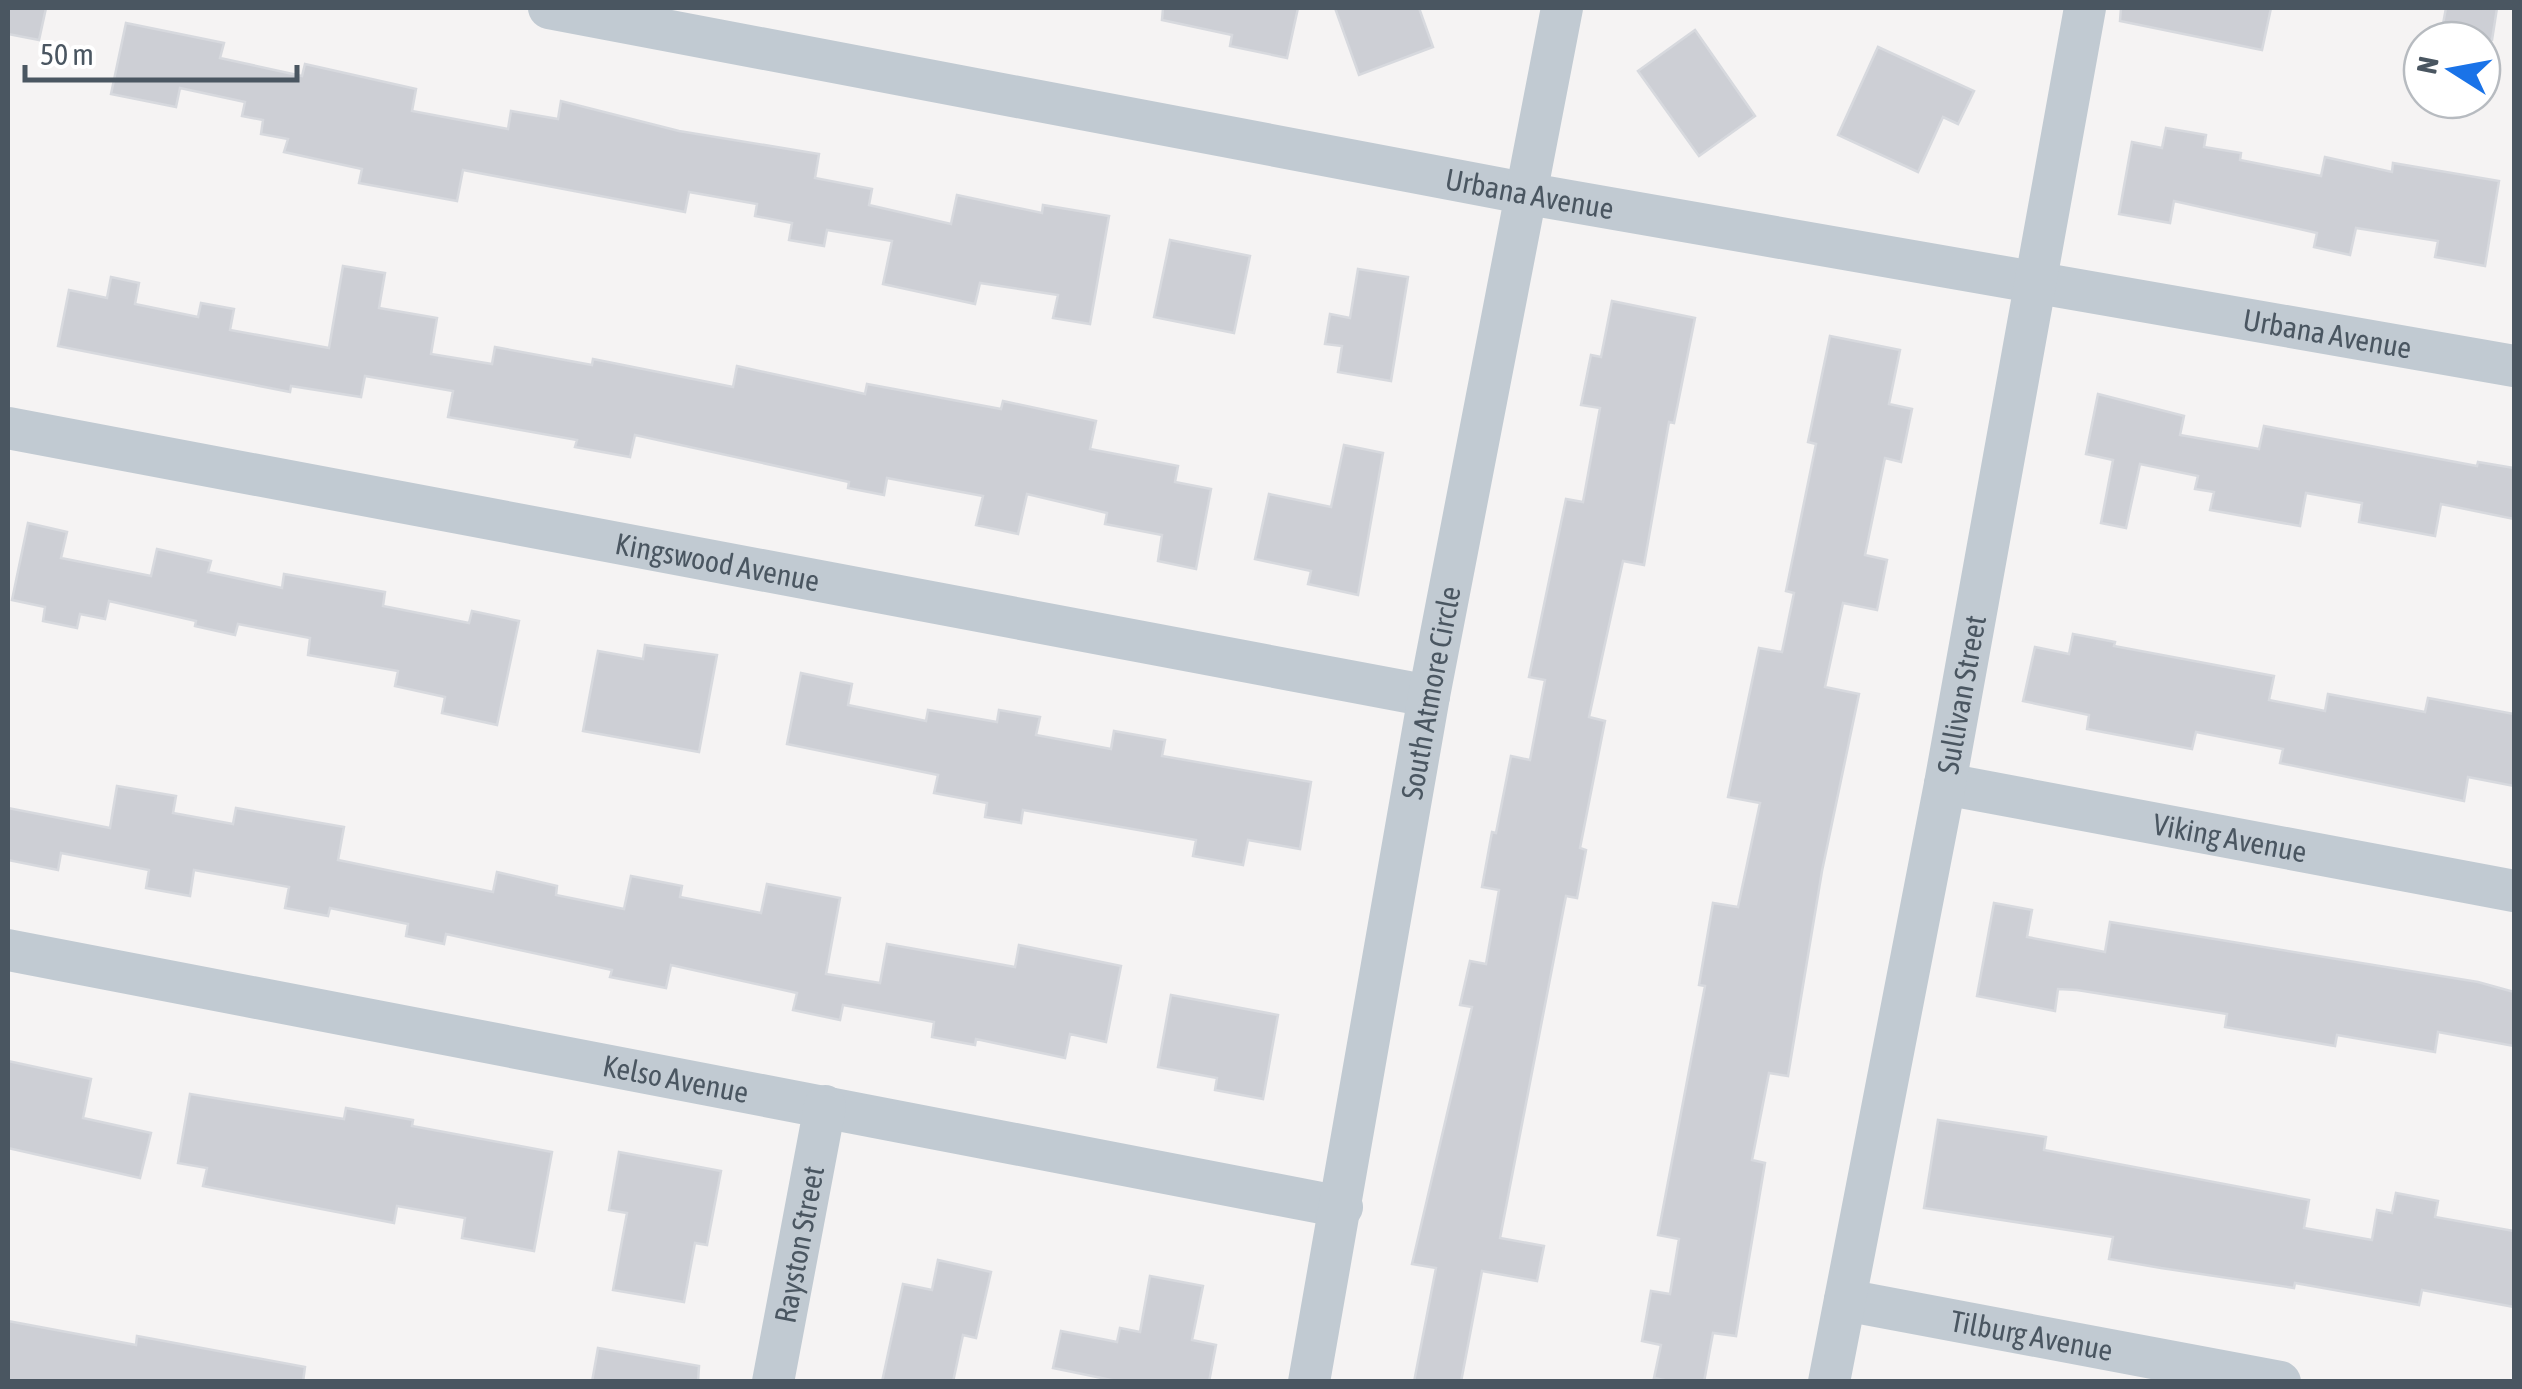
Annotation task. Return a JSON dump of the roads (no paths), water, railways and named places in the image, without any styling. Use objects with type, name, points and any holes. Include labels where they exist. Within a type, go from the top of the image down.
[{"type":"street","name":"Urbana Avenue","points":[[548,8],[1528,194],[2514,366]]},
{"type":"street","name":"South Atmore Circle","points":[[1308,1382],[1342,1207],[1429,696],[1562,8]]},
{"type":"street","name":"Sullivan Street","points":[[1829,1382],[1945,784],[2085,8]]},
{"type":"street","name":"Kingswood Avenue","points":[[8,428],[1429,696]]},
{"type":"street","name":"Viking Avenue","points":[[1945,784],[2514,891]]},
{"type":"street","name":"Kelso Avenue","points":[[8,950],[1342,1207]]},
{"type":"street","name":"Rayston Street","points":[[773,1382],[826,1106]]},
{"type":"street","name":"Tilburg Avenue","points":[[1844,1300],[2280,1382]]}]
